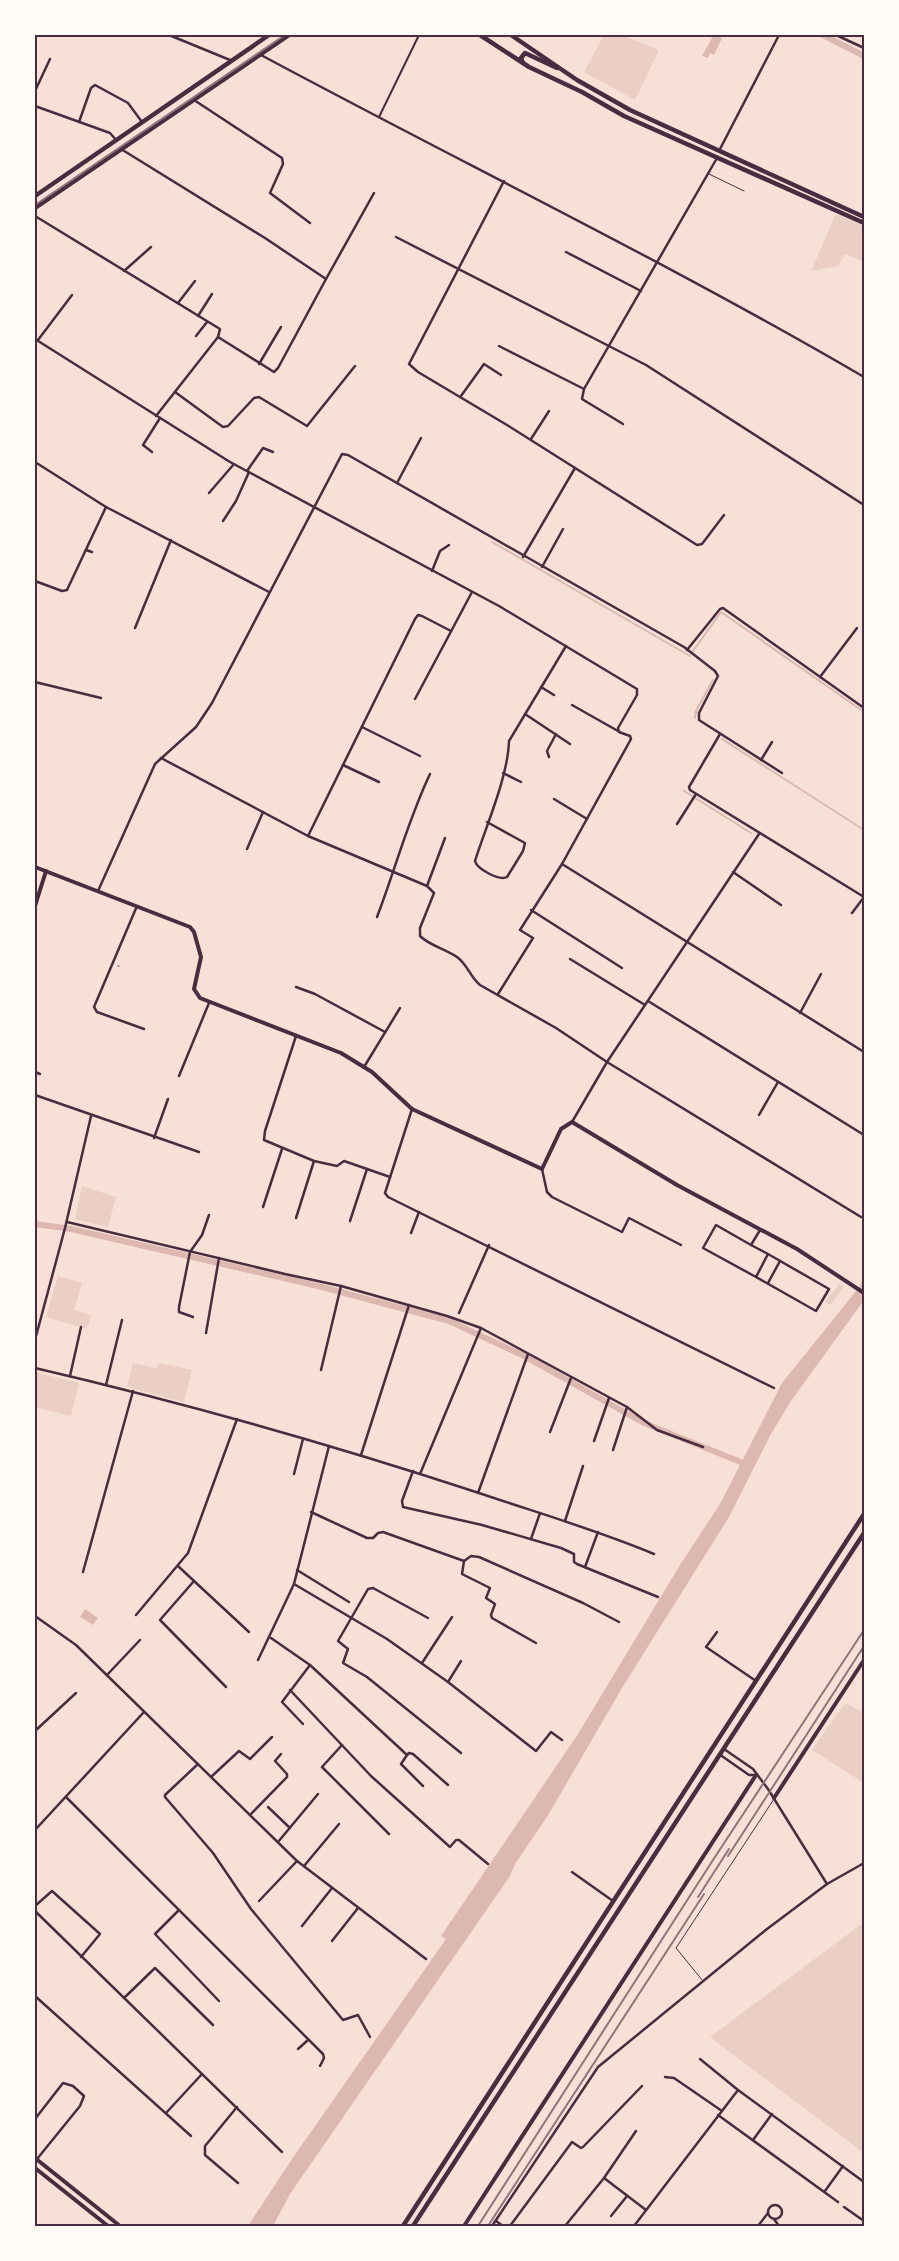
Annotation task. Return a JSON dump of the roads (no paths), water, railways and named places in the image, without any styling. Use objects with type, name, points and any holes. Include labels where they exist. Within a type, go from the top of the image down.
[{"type":"main road","points":[[35,196],[269,35]]},
{"type":"main road","points":[[35,208],[289,35]]},
{"type":"main road","points":[[480,35],[523,63],[624,116],[864,223]]},
{"type":"main road","points":[[512,35],[565,72]]},
{"type":"main road","points":[[523,63],[522,56],[527,54],[565,72],[630,110],[864,217]]},
{"type":"main road","points":[[116,140],[122,149]]},
{"type":"main road","points":[[403,2226],[864,1514]]},
{"type":"main road","points":[[413,2226],[864,1532]]},
{"type":"main road","points":[[560,1983],[567,1988]]},
{"type":"street","points":[[169,35],[232,61]]},
{"type":"street","points":[[379,118],[419,35]]},
{"type":"street","points":[[719,152],[779,35]]},
{"type":"street","points":[[836,35],[864,48]]},
{"type":"street","points":[[259,55],[379,118],[504,180],[798,338],[864,377]]},
{"type":"street","points":[[35,89],[50,59]]},
{"type":"street","points":[[78,122],[91,88],[95,84],[128,103],[142,123]]},
{"type":"street","points":[[193,100],[282,158],[283,164],[270,193],[310,223]]},
{"type":"street","points":[[35,106],[110,133],[116,140]]},
{"type":"street","points":[[122,149],[265,238],[326,279]]},
{"type":"street","points":[[623,424],[582,399],[584,389],[717,158]]},
{"type":"street","points":[[504,180],[410,364],[418,372],[461,396],[698,545],[702,544],[724,515]]},
{"type":"street","points":[[218,337],[274,372],[278,368],[374,193]]},
{"type":"street","points":[[35,216],[220,329],[218,337],[156,416]]},
{"type":"street","points":[[396,237],[646,365],[864,505]]},
{"type":"street","points":[[124,271],[151,247]]},
{"type":"street","points":[[566,252],[641,291]]},
{"type":"street","points":[[178,304],[195,281]]},
{"type":"street","points":[[198,316],[212,294]]},
{"type":"street","points":[[72,295],[36,340],[234,464],[472,592],[637,689],[637,695],[618,731]]},
{"type":"street","points":[[196,336],[207,321]]},
{"type":"street","points":[[259,364],[281,327]]},
{"type":"street","points":[[499,346],[584,389]]},
{"type":"street","points":[[461,396],[484,364],[502,375]]},
{"type":"street","points":[[175,392],[224,427],[228,426],[254,398],[259,397],[307,426],[355,366]]},
{"type":"street","points":[[531,440],[549,411]]},
{"type":"street","points":[[152,452],[143,445],[160,418]]},
{"type":"street","points":[[396,483],[421,438]]},
{"type":"street","points":[[224,521],[236,501],[248,471],[263,448],[273,452]]},
{"type":"street","points":[[98,891],[154,764],[196,727],[208,710],[342,454],[348,455],[687,650],[715,670],[718,676],[698,716],[703,723],[782,773]]},
{"type":"street","points":[[35,462],[106,507],[269,592]]},
{"type":"street","points":[[209,493],[234,464]]},
{"type":"street","points":[[523,557],[575,468]]},
{"type":"street","points":[[35,581],[65,591],[106,507]]},
{"type":"street","points":[[542,567],[563,529]]},
{"type":"street","points":[[135,628],[171,540]]},
{"type":"street","points":[[432,571],[440,551],[448,546]]},
{"type":"street","points":[[86,550],[92,552]]},
{"type":"street","points":[[415,699],[472,592]]},
{"type":"street","points":[[687,650],[720,609],[723,608],[864,708]]},
{"type":"street","points":[[308,836],[414,619],[418,615],[422,616],[451,631]]},
{"type":"street","points":[[820,677],[857,628]]},
{"type":"street","points":[[487,822],[525,843],[526,846],[507,877],[503,879],[499,879],[475,865],[487,822],[508,757],[508,741],[566,646]]},
{"type":"street","points":[[35,682],[101,698]]},
{"type":"street","points":[[541,687],[554,695]]},
{"type":"street","points":[[498,994],[534,938],[520,930],[562,864],[631,739],[630,736],[572,705]]},
{"type":"street","points":[[525,714],[570,744]]},
{"type":"street","points":[[362,727],[420,756]]},
{"type":"street","points":[[549,756],[548,751],[556,734]]},
{"type":"street","points":[[720,734],[689,787],[690,790],[695,795],[864,897],[852,914]]},
{"type":"street","points":[[761,760],[772,742]]},
{"type":"street","points":[[161,758],[308,836],[427,886],[434,893],[420,928],[420,936],[457,957],[474,980],[556,1028],[607,1062],[861,1217]]},
{"type":"street","points":[[343,765],[379,782]]},
{"type":"street","points":[[503,773],[521,782]]},
{"type":"street","points":[[377,917],[415,807],[430,774]]},
{"type":"street","points":[[677,824],[695,795]]},
{"type":"street","points":[[554,798],[587,819]]},
{"type":"street","points":[[247,849],[263,812]]},
{"type":"street","points":[[682,1245],[629,1218],[622,1232],[552,1197],[547,1192],[542,1169],[561,1129],[572,1122],[607,1062],[759,834]]},
{"type":"street","points":[[427,886],[445,838]]},
{"type":"street","points":[[562,864],[686,943],[864,1052]]},
{"type":"street","points":[[35,867],[192,929],[201,957],[194,989],[200,998],[208,1003],[341,1053],[364,1066],[412,1108],[542,1169]]},
{"type":"street","points":[[35,906],[46,871]]},
{"type":"street","points":[[733,872],[781,905]]},
{"type":"street","points":[[137,906],[94,1007],[97,1012],[144,1029]]},
{"type":"street","points":[[531,910],[622,968]]},
{"type":"street","points":[[570,959],[645,1005]]},
{"type":"street","points":[[800,1013],[821,974]]},
{"type":"street","points":[[296,987],[316,994],[386,1032]]},
{"type":"street","points":[[648,1001],[864,1135]]},
{"type":"street","points":[[179,1076],[208,1003]]},
{"type":"street","points":[[364,1066],[400,1008]]},
{"type":"street","points":[[296,1036],[263,1138],[282,1149],[314,1161],[337,1166],[344,1160],[390,1177]]},
{"type":"street","points":[[35,1072],[40,1074]]},
{"type":"street","points":[[758,1115],[778,1082]]},
{"type":"street","points":[[35,1095],[154,1138],[199,1152]]},
{"type":"street","points":[[154,1138],[168,1099]]},
{"type":"street","points":[[412,1108],[386,1195],[774,1388]]},
{"type":"street","points":[[35,1340],[67,1222],[91,1116]]},
{"type":"street","points":[[572,1122],[670,1181],[820,1263],[864,1293]]},
{"type":"street","points":[[264,1207],[282,1149]]},
{"type":"street","points":[[296,1218],[314,1161]]},
{"type":"street","points":[[350,1221],[367,1169]]},
{"type":"street","points":[[411,1233],[419,1212]]},
{"type":"street","points":[[193,1317],[179,1310],[190,1252],[202,1235],[209,1215]]},
{"type":"street","points":[[67,1222],[341,1286],[481,1328],[628,1407],[657,1430],[703,1447]]},
{"type":"street","points":[[716,1225],[751,1245],[829,1289],[816,1312],[703,1248],[716,1225]]},
{"type":"street","points":[[751,1245],[760,1230]]},
{"type":"street","points":[[459,1313],[488,1245]]},
{"type":"street","points":[[756,1277],[768,1254]]},
{"type":"street","points":[[206,1333],[219,1258]]},
{"type":"street","points":[[768,1284],[780,1261]]},
{"type":"street","points":[[321,1370],[341,1286]]},
{"type":"street","points":[[361,1455],[409,1305]]},
{"type":"street","points":[[106,1384],[122,1320]]},
{"type":"street","points":[[70,1376],[82,1327]]},
{"type":"street","points":[[420,1474],[481,1328]]},
{"type":"street","points":[[478,1493],[528,1354]]},
{"type":"street","points":[[35,1368],[133,1391],[361,1455],[598,1532],[654,1554]]},
{"type":"street","points":[[550,1432],[571,1378]]},
{"type":"street","points":[[83,1572],[133,1391]]},
{"type":"street","points":[[594,1441],[609,1398]]},
{"type":"street","points":[[613,1450],[628,1407]]},
{"type":"street","points":[[136,1615],[188,1553],[195,1539],[237,1419]]},
{"type":"street","points":[[294,1474],[303,1439]]},
{"type":"street","points":[[258,1660],[294,1584],[311,1512],[330,1446]]},
{"type":"street","points":[[565,1521],[583,1466]]},
{"type":"street","points":[[413,1471],[402,1501],[402,1507],[482,1525],[572,1552],[574,1554],[574,1562],[658,1597]]},
{"type":"street","points":[[311,1512],[368,1538],[373,1538],[378,1533],[383,1532],[464,1561]]},
{"type":"street","points":[[531,1539],[540,1513]]},
{"type":"street","points":[[585,1567],[598,1532]]},
{"type":"street","points":[[536,1643],[492,1618],[491,1615],[495,1604],[486,1598],[490,1588],[462,1574],[464,1561],[470,1556],[479,1557],[583,1603],[620,1622]]},
{"type":"street","points":[[178,1566],[249,1632]]},
{"type":"street","points":[[297,1570],[349,1602]]},
{"type":"street","points":[[194,1581],[160,1620],[226,1687]]},
{"type":"street","points":[[294,1584],[387,1639],[448,1682],[536,1751],[550,1732],[562,1740]]},
{"type":"street","points":[[428,1618],[373,1588],[368,1589],[338,1641],[348,1649],[343,1663],[367,1677],[461,1754]]},
{"type":"street","points":[[35,1616],[66,1636],[297,1861],[426,1959]]},
{"type":"street","points":[[422,1664],[452,1617]]},
{"type":"street","points":[[717,1632],[706,1647],[756,1681]]},
{"type":"street","points":[[270,1638],[310,1665],[406,1755]]},
{"type":"street","points":[[107,1675],[140,1640]]},
{"type":"street","points":[[774,1798],[864,1660]]},
{"type":"street","points":[[448,1682],[461,1661]]},
{"type":"street","points":[[302,1724],[282,1702],[310,1665]]},
{"type":"street","points":[[290,1690],[378,1782],[450,1847],[456,1840],[459,1840],[488,1864]]},
{"type":"street","points":[[35,1731],[76,1693]]},
{"type":"street","points":[[35,1830],[144,1712]]},
{"type":"street","points":[[211,1777],[239,1751],[250,1759],[272,1737]]},
{"type":"street","points":[[342,1745],[322,1766],[389,1834]]},
{"type":"street","points":[[723,1748],[753,1769],[756,1776],[774,1798],[827,1884]]},
{"type":"street","points":[[423,1786],[401,1764],[409,1753],[414,1754],[448,1784]]},
{"type":"street","points":[[250,1815],[287,1777],[287,1774],[275,1761],[281,1754]]},
{"type":"street","points":[[719,1754],[749,1775],[756,1776]]},
{"type":"street","points":[[198,1764],[164,1795],[165,1797],[213,1852],[251,1908],[337,2013],[343,2020],[358,2016],[370,2037]]},
{"type":"street","points":[[464,2226],[756,1776]]},
{"type":"street","points":[[278,1842],[318,1794]]},
{"type":"street","points":[[66,1797],[308,2039],[324,2056],[320,2066]]},
{"type":"street","points":[[268,1806],[290,1828]]},
{"type":"street","points":[[304,1866],[339,1824]]},
{"type":"street","points":[[259,1900],[297,1861]]},
{"type":"street","points":[[492,2226],[598,2068],[767,1929],[827,1884],[864,1863]]},
{"type":"street","points":[[572,1872],[613,1901]]},
{"type":"street","points":[[302,1926],[332,1888]]},
{"type":"street","points":[[35,1906],[52,1890],[100,1934],[81,1957]]},
{"type":"street","points":[[332,1941],[358,1908]]},
{"type":"street","points":[[179,1910],[155,1934],[219,2000]]},
{"type":"street","points":[[35,1911],[282,2152]]},
{"type":"street","points":[[124,1998],[155,1968],[214,2025]]},
{"type":"street","points":[[35,1996],[191,2136]]},
{"type":"street","points":[[298,2049],[308,2039]]},
{"type":"street","points":[[700,2059],[738,2090],[864,2182]]},
{"type":"street","points":[[166,2114],[202,2074]]},
{"type":"street","points":[[665,2077],[674,2078],[722,2111]]},
{"type":"street","points":[[35,2119],[63,2083],[73,2086],[84,2096],[80,2106],[36,2159],[120,2226]]},
{"type":"street","points":[[510,2226],[572,2142],[583,2148],[642,2086]]},
{"type":"street","points":[[634,2226],[738,2090]]},
{"type":"street","points":[[237,2107],[204,2146],[203,2150],[205,2155],[238,2183]]},
{"type":"street","points":[[753,2140],[772,2114]]},
{"type":"street","points":[[718,2115],[838,2202]]},
{"type":"street","points":[[565,2226],[604,2178],[636,2130]]},
{"type":"street","points":[[824,2192],[843,2166]]},
{"type":"street","points":[[35,2168],[108,2226]]},
{"type":"street","points":[[604,2178],[647,2210]]},
{"type":"street","points":[[611,2216],[627,2196]]},
{"type":"street","points":[[758,2226],[772,2205],[779,2206],[781,2214],[774,2219]]},
{"type":"street","points":[[844,2207],[864,2221]]},
{"type":"street","points":[[768,2213],[778,2226]]},
{"type":"street","points":[[496,2221],[503,2226]]},
{"type":"lane","points":[[709,173],[744,190]]},
{"type":"lane","points":[[703,1981],[676,1948],[774,1798]]},
{"type":"waterway","points":[[823,35],[864,56]]},
{"type":"waterway","points":[[492,542],[690,656]]},
{"type":"waterway","points":[[693,651],[721,612],[864,712]]},
{"type":"waterway","points":[[695,718],[696,711],[713,680]]},
{"type":"waterway","points":[[722,739],[864,830]]},
{"type":"waterway","points":[[684,791],[751,833]]},
{"type":"waterway","points":[[35,1224],[71,1229],[322,1287],[449,1321],[522,1355],[644,1423],[748,1465]]},
{"type":"railway","points":[[35,205],[285,35]]},
{"type":"railway","points":[[478,2226],[713,1860],[864,1630]]},
{"type":"railway","points":[[728,1856],[864,1646]]},
{"type":"railway","points":[[698,1897],[729,1849]]},
{"type":"railway","points":[[488,2226],[704,1894]]}]
